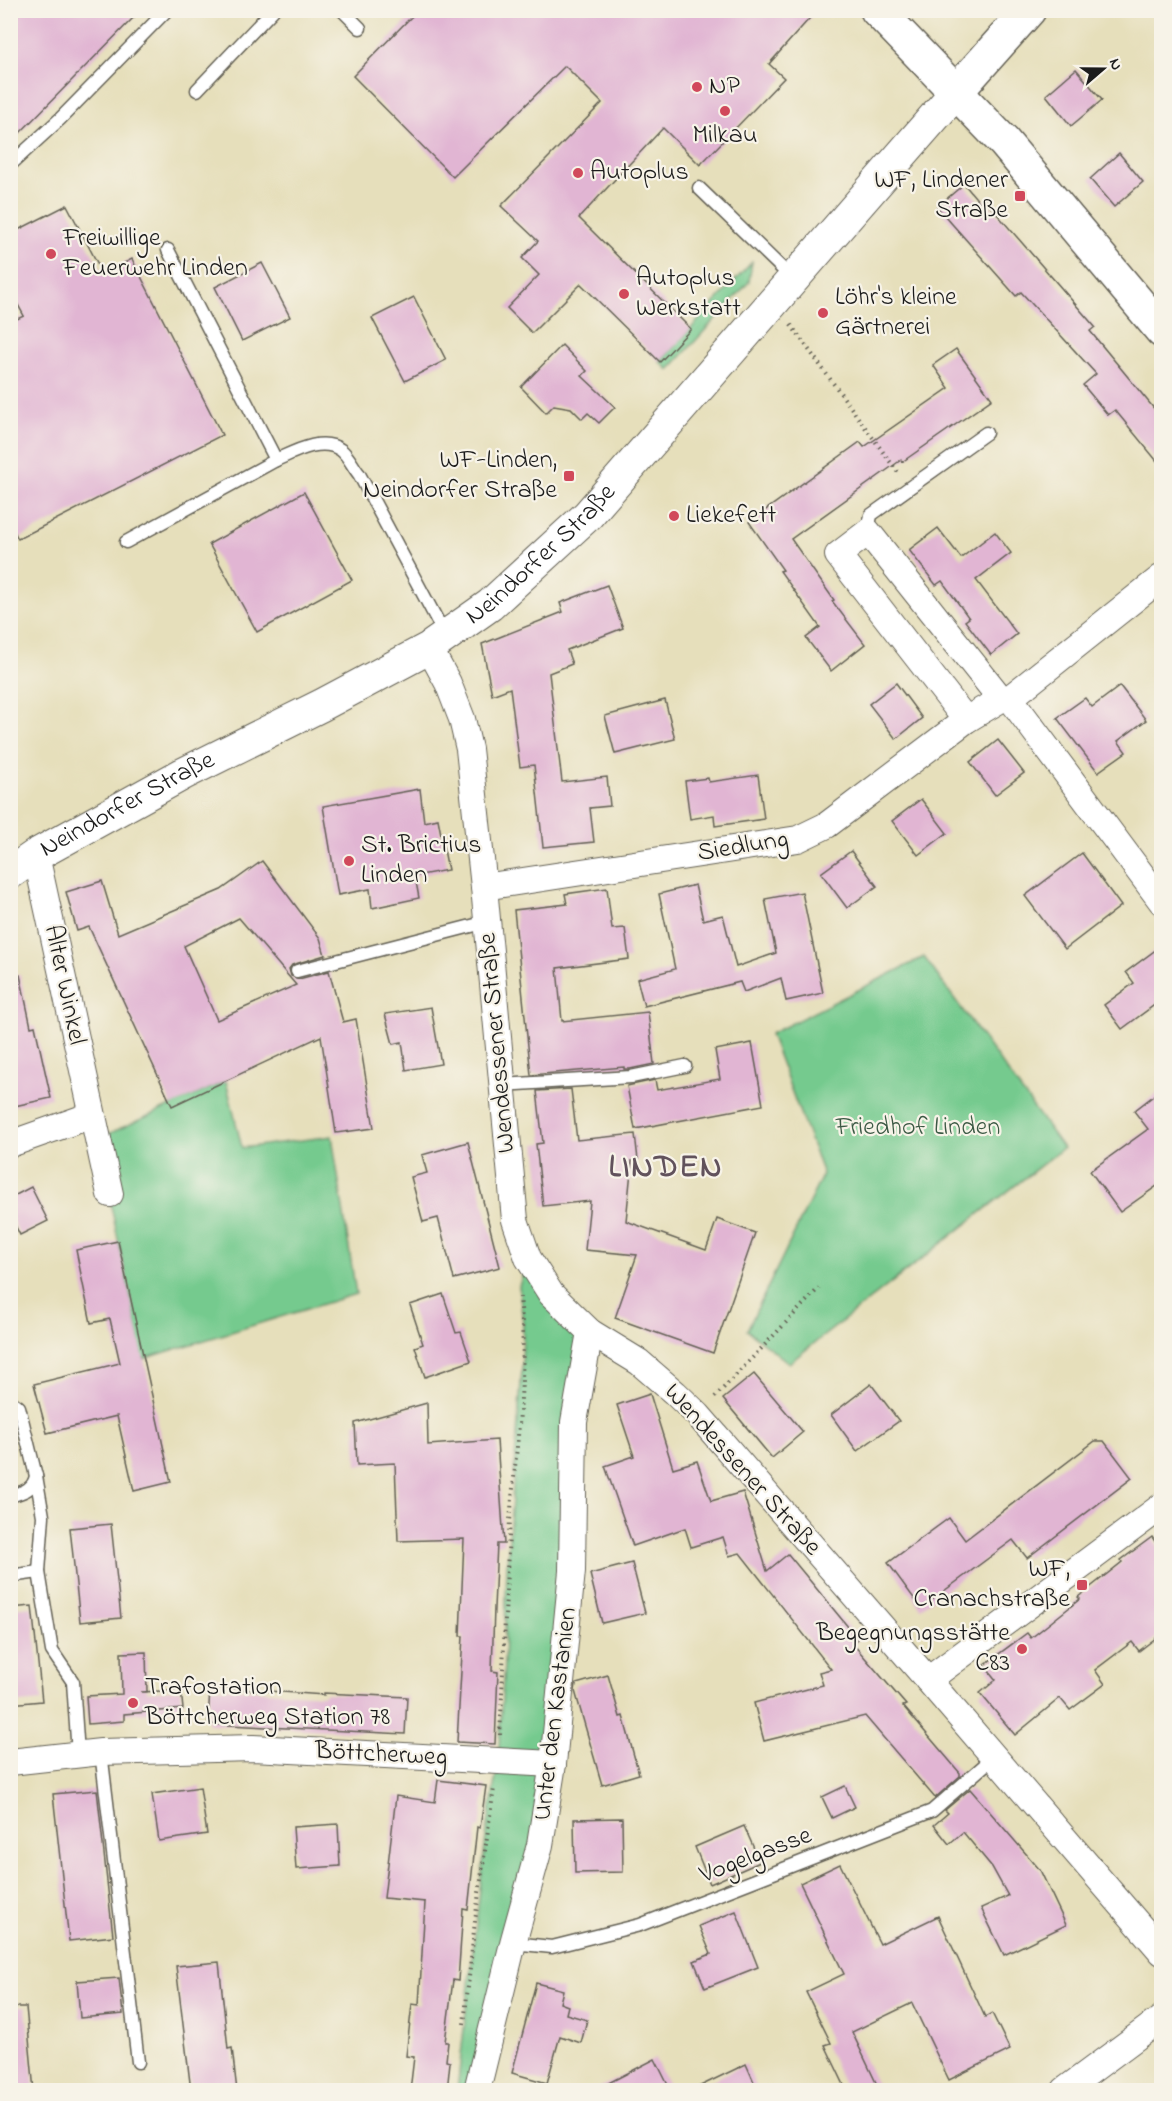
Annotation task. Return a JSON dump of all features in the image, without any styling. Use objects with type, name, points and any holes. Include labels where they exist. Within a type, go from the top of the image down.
[{"type":"main road","points":[[877,10],[1004,142],[1161,331]]},
{"type":"main road","points":[[956,92],[1029,10]]},
{"type":"street","name":"Neindorfer Straße","points":[[10,873],[36,855],[183,774],[322,705],[437,642],[490,605],[588,515],[956,92]]},
{"type":"street","points":[[966,720],[838,555],[868,532],[1006,698],[1161,902]]},
{"type":"street","name":"Siedlung","points":[[484,887],[798,838],[827,825],[966,720],[1006,698],[1161,577]]},
{"type":"street","name":"Wendessener Straße","points":[[437,642],[469,748],[515,1220],[528,1258],[551,1294],[590,1332],[639,1362],[698,1415],[1161,1952]]},
{"type":"street","name":"Alter Winkel","points":[[36,855],[110,1194]]},
{"type":"street","points":[[10,1144],[92,1115]]},
{"type":"street","name":"Unter den Kastanien","points":[[477,2091],[513,1943],[540,1845],[553,1764],[572,1571],[574,1422],[590,1332]]},
{"type":"street","points":[[928,1680],[1161,1506]]},
{"type":"street","name":"Böttcherweg","points":[[10,1761],[89,1753],[253,1748],[553,1764]]},
{"type":"street","points":[[1065,2091],[1161,2018]]},
{"type":"lane","points":[[10,165],[60,119],[167,10]]},
{"type":"lane","points":[[197,90],[273,10]]},
{"type":"lane","points":[[342,10],[360,28]]},
{"type":"lane","points":[[699,188],[784,291]]},
{"type":"lane","points":[[168,250],[276,460]]},
{"type":"lane","points":[[868,532],[871,515],[986,433]]},
{"type":"lane","points":[[126,542],[276,460],[300,449],[324,443],[341,450],[359,474],[437,642]]},
{"type":"lane","points":[[297,971],[487,922]]},
{"type":"lane","points":[[502,1085],[631,1077],[685,1066]]},
{"type":"lane","points":[[10,1401],[19,1407],[44,1516],[39,1572],[52,1652],[73,1682],[89,1753],[138,2062]]},
{"type":"lane","points":[[10,1496],[25,1492],[35,1482],[36,1476]]},
{"type":"lane","points":[[10,1576],[39,1572]]},
{"type":"lane","name":"Vogelgasse","points":[[513,1943],[552,1947],[640,1925],[932,1811],[994,1757]]},
{"type":"path","points":[[784,291],[908,487]]},
{"type":"path","points":[[463,2034],[475,1921],[498,1762],[507,1564],[522,1369],[523,1323],[519,1286],[528,1258]]},
{"type":"path","points":[[698,1415],[819,1288]]},
{"type":"green space","points":[[752,262],[749,282],[669,370],[660,362]]},
{"type":"green space","name":"Friedhof Linden","points":[[924,957],[1063,1148],[789,1363],[747,1330],[823,1174],[770,1034]]},
{"type":"green space","points":[[226,1081],[242,1148],[332,1136],[356,1294],[143,1359],[97,1139]]},
{"type":"green space","points":[[528,1258],[590,1332],[553,1764],[477,2090],[457,2090],[486,1837],[498,1762],[507,1564],[522,1369],[523,1323],[519,1286]]},
{"type":"building","points":[[10,10],[141,10],[10,143]]},
{"type":"building","points":[[418,10],[817,10],[769,64],[784,78],[700,165],[663,128],[579,218],[691,329],[660,362],[581,284],[532,333],[507,308],[539,275],[522,258],[538,241],[501,206],[602,103],[565,66],[453,177],[353,76]]},
{"type":"building","points":[[1076,69],[1102,100],[1071,126],[1046,95]]},
{"type":"building","points":[[1119,153],[1143,182],[1114,207],[1090,179]]},
{"type":"building","points":[[964,184],[980,203],[984,199],[1095,327],[1090,331],[1161,417],[1161,466],[1115,410],[1108,415],[1083,385],[1096,374],[1021,292],[1016,296],[937,207]]},
{"type":"building","points":[[67,205],[103,274],[132,259],[222,435],[18,539],[10,523],[10,322],[24,316],[10,290],[10,234]]},
{"type":"building","points":[[262,263],[290,317],[242,341],[215,287]]},
{"type":"building","points":[[414,297],[446,360],[405,381],[372,318]]},
{"type":"building","points":[[562,345],[587,371],[582,376],[615,407],[599,423],[588,413],[582,419],[571,408],[554,405],[546,413],[521,387]]},
{"type":"building","points":[[956,349],[992,399],[902,462],[901,460],[791,539],[834,600],[832,601],[865,644],[831,671],[806,638],[820,627],[749,522],[860,442],[864,447],[949,388],[933,365]]},
{"type":"building","points":[[304,492],[352,580],[257,632],[209,544]]},
{"type":"building","points":[[938,528],[961,558],[995,532],[1011,553],[976,580],[1017,634],[991,655],[965,621],[969,618],[942,581],[936,585],[909,550]]},
{"type":"building","points":[[607,585],[623,628],[567,650],[572,664],[549,673],[562,782],[607,777],[610,806],[590,808],[594,842],[543,847],[534,765],[520,767],[510,688],[492,695],[482,644],[563,612],[560,603]]},
{"type":"building","points":[[896,683],[922,718],[896,739],[869,704]]},
{"type":"building","points":[[1120,686],[1146,720],[1118,741],[1126,752],[1098,772],[1057,718],[1085,698],[1092,707]]},
{"type":"building","points":[[665,700],[675,739],[615,754],[605,716]]},
{"type":"building","points":[[998,740],[1024,773],[995,795],[970,762]]},
{"type":"building","points":[[758,775],[764,819],[715,826],[714,815],[690,819],[685,781],[708,778],[709,782]]},
{"type":"building","points":[[420,789],[424,822],[438,819],[448,870],[415,876],[419,898],[372,908],[370,889],[338,895],[323,806]]},
{"type":"building","points":[[921,799],[947,833],[918,855],[892,821]]},
{"type":"building","points":[[851,851],[877,886],[847,908],[821,873]]},
{"type":"building","points":[[1082,853],[1121,906],[1065,949],[1025,896]]},
{"type":"building","points":[[262,861],[320,938],[325,955],[292,965],[289,969],[291,976],[299,979],[329,971],[343,1022],[356,1019],[374,1128],[336,1133],[321,1036],[172,1106],[89,927],[77,931],[66,892],[102,881],[118,934],[221,890]],"holes":[[[239,918],[296,985],[217,1020],[184,946]]]},
{"type":"building","points":[[695,885],[703,920],[723,915],[736,967],[776,953],[765,899],[802,892],[823,993],[786,1001],[781,978],[744,992],[740,982],[644,1006],[637,979],[675,969],[659,894]]},
{"type":"building","points":[[607,888],[612,929],[625,928],[629,959],[557,968],[562,1021],[648,1012],[654,1064],[630,1069],[624,1069],[624,1067],[531,1075],[514,910],[567,904],[565,894]]},
{"type":"building","points":[[1161,946],[1161,1000],[1122,1029],[1104,1005],[1134,983],[1126,972]]},
{"type":"building","points":[[20,975],[31,1027],[35,1026],[51,1098],[10,1107],[10,976]]},
{"type":"building","points":[[431,1007],[441,1064],[406,1070],[402,1042],[393,1044],[385,1014]]},
{"type":"building","points":[[752,1043],[763,1105],[635,1129],[627,1086],[655,1080],[657,1090],[720,1079],[715,1050]]},
{"type":"building","points":[[571,1089],[577,1140],[635,1134],[638,1160],[632,1161],[626,1221],[706,1250],[717,1219],[755,1233],[713,1353],[615,1318],[637,1255],[585,1250],[590,1201],[543,1206],[536,1144],[543,1143],[537,1091]]},
{"type":"building","points":[[1161,1090],[1161,1183],[1120,1212],[1090,1171],[1148,1129],[1134,1111]]},
{"type":"building","points":[[468,1142],[500,1267],[454,1279],[438,1218],[423,1222],[411,1177],[427,1173],[422,1155]]},
{"type":"building","points":[[31,1187],[48,1221],[20,1235],[10,1215],[10,1198]]},
{"type":"building","points":[[118,1241],[171,1482],[134,1491],[117,1416],[47,1433],[34,1384],[120,1363],[110,1319],[91,1323],[76,1250]]},
{"type":"building","points":[[443,1294],[456,1333],[461,1332],[471,1361],[425,1377],[415,1347],[423,1344],[410,1305]]},
{"type":"building","points":[[754,1374],[803,1432],[772,1458],[723,1399]]},
{"type":"building","points":[[871,1384],[899,1421],[857,1451],[831,1415]]},
{"type":"building","points":[[650,1394],[673,1468],[697,1461],[711,1501],[743,1492],[767,1571],[788,1554],[858,1639],[853,1644],[906,1705],[903,1706],[960,1773],[960,1776],[935,1798],[865,1716],[764,1741],[754,1703],[823,1685],[819,1672],[831,1669],[740,1553],[729,1556],[723,1537],[691,1547],[685,1528],[633,1546],[605,1466],[634,1456],[617,1405]]},
{"type":"building","points":[[427,1403],[428,1445],[497,1440],[504,1544],[497,1544],[494,1608],[492,1671],[498,1672],[495,1744],[457,1742],[463,1636],[460,1636],[464,1539],[398,1541],[395,1463],[357,1465],[355,1423]]},
{"type":"building","points":[[1095,1441],[1104,1441],[1132,1478],[1027,1558],[1013,1540],[921,1608],[888,1563],[949,1518],[965,1540]]},
{"type":"building","points":[[111,1524],[121,1618],[80,1622],[70,1528]]},
{"type":"building","points":[[1152,1537],[1161,1550],[1161,1634],[1139,1651],[1132,1642],[1095,1670],[1105,1684],[1070,1710],[1060,1698],[1015,1735],[980,1693],[996,1680],[984,1665],[1027,1633],[1031,1638],[1080,1599],[1078,1597],[1122,1562],[1121,1560]]},
{"type":"building","points":[[632,1563],[645,1613],[602,1623],[590,1574]]},
{"type":"building","points":[[32,1606],[42,1701],[10,1704],[10,1608]]},
{"type":"building","points":[[146,1652],[147,1692],[181,1690],[183,1709],[124,1714],[124,1721],[88,1724],[86,1696],[122,1694],[121,1653]]},
{"type":"building","points":[[608,1675],[620,1717],[623,1716],[639,1774],[602,1785],[575,1691],[576,1684]]},
{"type":"building","points":[[210,1687],[324,1695],[324,1693],[407,1697],[405,1734],[208,1724]]},
{"type":"building","points":[[438,1780],[486,1786],[480,1828],[477,1827],[468,1910],[463,1909],[458,1981],[453,1980],[445,2042],[448,2042],[446,2061],[450,2062],[447,2091],[410,2091],[414,2057],[406,2056],[412,2004],[419,2005],[425,1902],[384,1898],[396,1796],[435,1802]]},
{"type":"building","points":[[845,1786],[855,1807],[832,1818],[822,1797]]},
{"type":"building","points":[[200,1787],[207,1834],[159,1841],[152,1794]]},
{"type":"building","points":[[970,1789],[1040,1870],[1066,1925],[1004,1955],[981,1908],[1008,1896],[992,1867],[963,1832],[949,1844],[934,1825],[948,1813],[945,1810]]},
{"type":"building","points":[[97,1790],[113,1936],[69,1941],[53,1794]]},
{"type":"building","points":[[622,1818],[623,1872],[575,1873],[574,1819]]},
{"type":"building","points":[[338,1824],[340,1866],[296,1869],[293,1827]]},
{"type":"building","points":[[744,1826],[760,1862],[710,1884],[695,1847]]},
{"type":"building","points":[[840,1864],[880,1944],[938,1916],[985,2017],[992,2013],[1010,2050],[949,2080],[912,2003],[852,2032],[880,2091],[847,2091],[825,2045],[831,2043],[806,1992],[844,1974],[800,1883]]},
{"type":"building","points":[[736,1911],[758,1967],[705,1988],[694,1961],[711,1954],[699,1926]]},
{"type":"building","points":[[219,1962],[228,2049],[232,2048],[237,2091],[191,2091],[176,1966]]},
{"type":"building","points":[[119,1978],[123,2014],[80,2018],[77,1981]]},
{"type":"building","points":[[536,1983],[563,1990],[560,2003],[568,2006],[566,2014],[587,2020],[581,2043],[560,2036],[547,2083],[512,2073]]},
{"type":"building","points":[[10,2007],[26,2007],[34,2091],[10,2091]]},
{"type":"building","points":[[655,2059],[671,2091],[593,2091]]},
{"type":"building","points":[[746,2064],[758,2091],[690,2091]]},
{"type":"place","name":"NP","points":[[697,87]]},
{"type":"place","name":"Milkau","points":[[725,111]]},
{"type":"place","name":"Autoplus","points":[[578,173]]},
{"type":"place","name":"WF, Lindener Straße","points":[[1020,196]]},
{"type":"place","name":"Freiwillige Feuerwehr Linden","points":[[51,254]]},
{"type":"place","name":"Autoplus Werkstatt","points":[[624,294]]},
{"type":"place","name":"Löhr's kleine Gärtnerei","points":[[823,313]]},
{"type":"place","name":"WF-Linden, Neindorfer Straße","points":[[569,476]]},
{"type":"place","name":"Liekefett","points":[[674,516]]},
{"type":"place","name":"St. Brictius Linden","points":[[349,861]]},
{"type":"place","name":"WF, Cranachstraße","points":[[1082,1585]]},
{"type":"place","name":"Begegnungsstätte C83","points":[[1022,1649]]},
{"type":"place","name":"Trafostation Böttcherweg Station 78","points":[[133,1703]]},
{"type":"district","name":"LINDEN","points":[[666,1168]]}]
